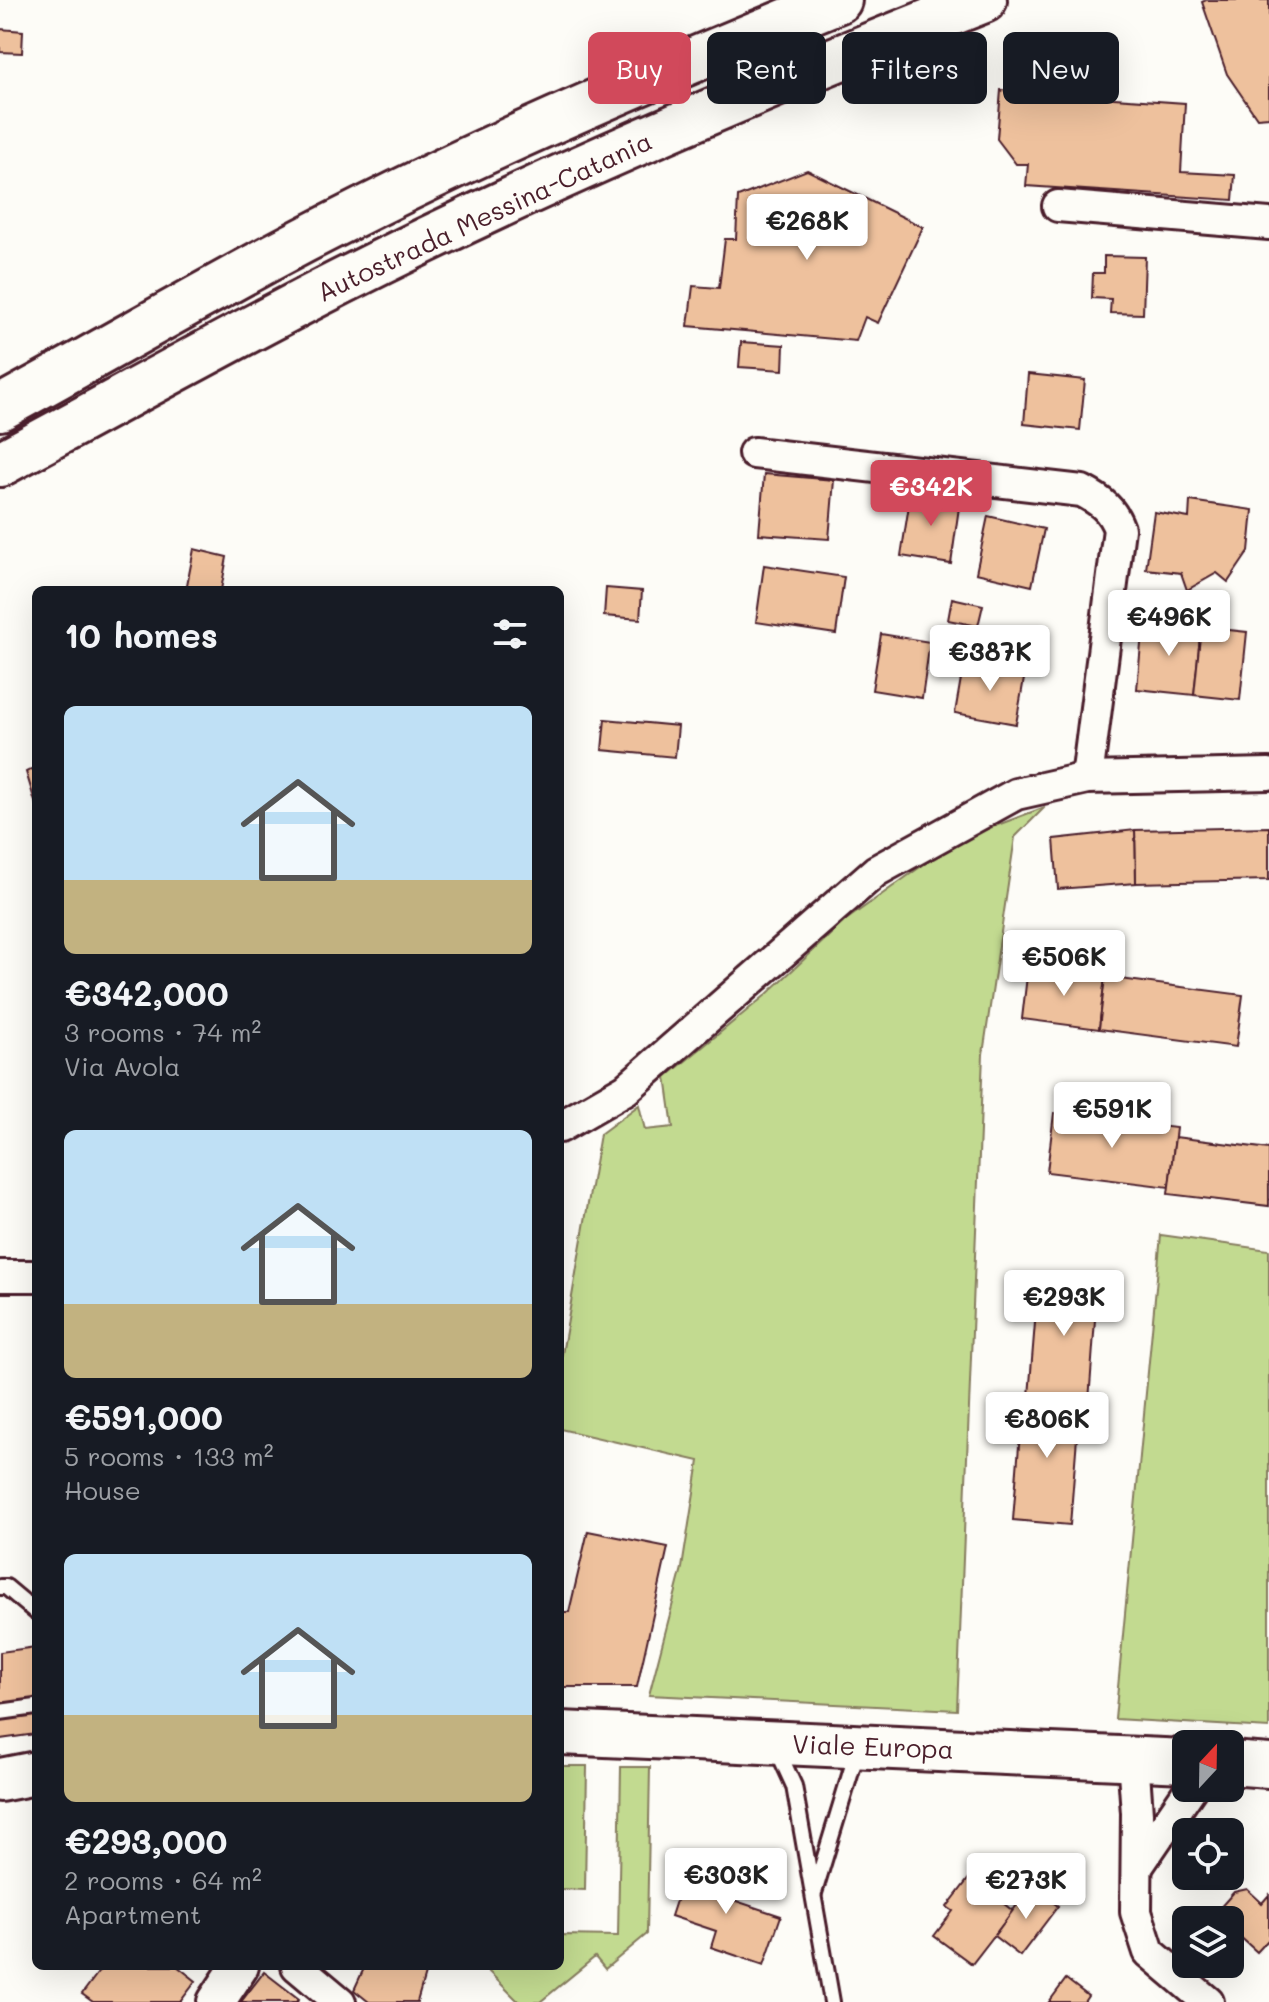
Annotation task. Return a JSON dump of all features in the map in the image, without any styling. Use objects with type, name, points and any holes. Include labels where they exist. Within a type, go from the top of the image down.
[{"type":"highway","name":"Autostrada Messina-Catania","points":[[0,408],[277,255],[477,157],[678,65],[839,0]]},
{"type":"highway","name":"Autostrada Messina-Catania","points":[[0,464],[305,301],[501,205],[700,115],[984,0]]},
{"type":"highway","points":[[0,420],[140,332]]},
{"type":"main road","name":"Viale Europa","points":[[564,1733],[1172,1760]]},
{"type":"main road","points":[[1244,1764],[1269,1766]]},
{"type":"main road","points":[[0,1780],[32,1774]]},
{"type":"street","points":[[1058,206],[1269,224]]},
{"type":"street","points":[[754,453],[1082,491],[1101,501],[1114,515],[1119,529],[1087,778]]},
{"type":"street","points":[[564,1125],[626,1089],[876,871],[1016,794],[1087,778],[1269,774]]},
{"type":"street","points":[[0,1276],[32,1276]]},
{"type":"street","points":[[1133,1758],[1136,1912],[1149,1952],[1208,2002]]},
{"type":"street","points":[[1137,1867],[1181,1802]]},
{"type":"street","points":[[216,2002],[237,1970]]},
{"type":"street","points":[[302,1970],[340,2002]]},
{"type":"lane","points":[[0,1587],[6,1587],[32,1609]]},
{"type":"lane","points":[[0,1712],[32,1708]]},
{"type":"lane","points":[[774,1741],[794,1786],[832,2002]]},
{"type":"lane","points":[[813,1897],[860,1745]]},
{"type":"green space","points":[[1045,807],[1015,837],[983,1054],[957,1710],[649,1695],[682,1568],[699,1461],[564,1430],[564,1343],[600,1134],[639,1105],[645,1130],[673,1127],[666,1077],[767,994],[846,920],[958,840]]},
{"type":"green space","points":[[1161,1235],[1269,1250],[1269,1728],[1115,1719]]},
{"type":"green space","points":[[564,1766],[587,1766],[585,1890],[564,1889]]},
{"type":"green space","points":[[621,1767],[650,1767],[647,1934],[605,1969],[595,1957],[540,2002],[519,2002],[487,1970],[564,1970],[564,1935],[618,1936]]},
{"type":"building","points":[[1269,0],[1269,117],[1257,118],[1227,74],[1202,2]]},
{"type":"building","points":[[0,29],[23,31],[22,53],[0,52]]},
{"type":"building","points":[[1001,90],[1003,104],[1119,104],[1119,98],[1185,103],[1181,172],[1235,175],[1233,200],[1026,186],[1028,164],[1016,164],[997,139]]},
{"type":"building","points":[[807,170],[923,227],[878,323],[865,317],[856,341],[688,326],[693,286],[719,288],[725,239],[736,239],[738,197]]},
{"type":"building","points":[[1104,256],[1145,257],[1143,314],[1110,313],[1111,299],[1092,298],[1093,273],[1104,273]]},
{"type":"building","points":[[741,342],[784,345],[783,370],[739,367]]},
{"type":"building","points":[[1028,374],[1085,380],[1080,430],[1024,424]]},
{"type":"building","points":[[764,474],[834,480],[829,539],[759,534]]},
{"type":"building","points":[[911,492],[960,500],[951,564],[901,556]]},
{"type":"building","points":[[1190,501],[1253,510],[1249,551],[1228,582],[1217,573],[1187,590],[1181,573],[1146,569],[1154,512],[1189,518]]},
{"type":"building","points":[[988,516],[1044,529],[1032,586],[976,573]]},
{"type":"building","points":[[194,549],[227,557],[222,586],[187,586]]},
{"type":"building","points":[[764,565],[844,577],[836,634],[756,622]]},
{"type":"building","points":[[606,588],[642,591],[640,619],[604,616]]},
{"type":"building","points":[[952,598],[983,605],[978,626],[948,620]]},
{"type":"building","points":[[1143,622],[1201,627],[1194,695],[1137,689]]},
{"type":"building","points":[[1201,627],[1247,632],[1240,700],[1194,695]]},
{"type":"building","points":[[881,634],[930,642],[922,698],[872,690]]},
{"type":"building","points":[[964,661],[1025,673],[1016,724],[955,713]]},
{"type":"building","points":[[605,719],[678,726],[675,757],[602,750]]},
{"type":"building","points":[[32,769],[32,792],[26,772]]},
{"type":"building","points":[[1269,827],[1269,880],[1136,883],[1135,830]]},
{"type":"building","points":[[1135,830],[1136,883],[1058,889],[1054,839]]},
{"type":"building","points":[[1028,967],[1105,977],[1099,1029],[1022,1019]]},
{"type":"building","points":[[1105,977],[1243,995],[1236,1047],[1099,1029]]},
{"type":"building","points":[[1054,1113],[1176,1128],[1169,1187],[1047,1172]]},
{"type":"building","points":[[1175,1137],[1269,1149],[1269,1206],[1168,1194]]},
{"type":"building","points":[[1039,1274],[1098,1279],[1089,1401],[1029,1396]]},
{"type":"building","points":[[1023,1396],[1080,1400],[1070,1525],[1013,1520]]},
{"type":"building","points":[[588,1531],[668,1547],[637,1687],[564,1687],[564,1612],[569,1612]]},
{"type":"building","points":[[32,1648],[32,1735],[0,1739],[0,1652]]},
{"type":"building","points":[[687,1867],[736,1884],[730,1899],[781,1916],[764,1965],[711,1947],[716,1931],[671,1916]]},
{"type":"building","points":[[970,1877],[1013,1911],[972,1964],[934,1936],[953,1911],[947,1907]]},
{"type":"building","points":[[1031,1886],[1058,1906],[1020,1956],[994,1936]]},
{"type":"building","points":[[1244,1890],[1262,1903],[1269,1895],[1269,1939],[1257,1952],[1244,1940],[1244,1906],[1222,1906],[1234,1892]]},
{"type":"building","points":[[100,1970],[182,1970],[196,1981],[180,2002],[93,2002],[82,1994]]},
{"type":"building","points":[[363,1970],[417,1970],[425,1974],[417,2002],[369,2002],[354,1990]]},
{"type":"building","points":[[264,1972],[299,1999],[297,2002],[241,2002]]},
{"type":"building","points":[[1066,1979],[1088,1996],[1084,2002],[1049,2002]]}]
